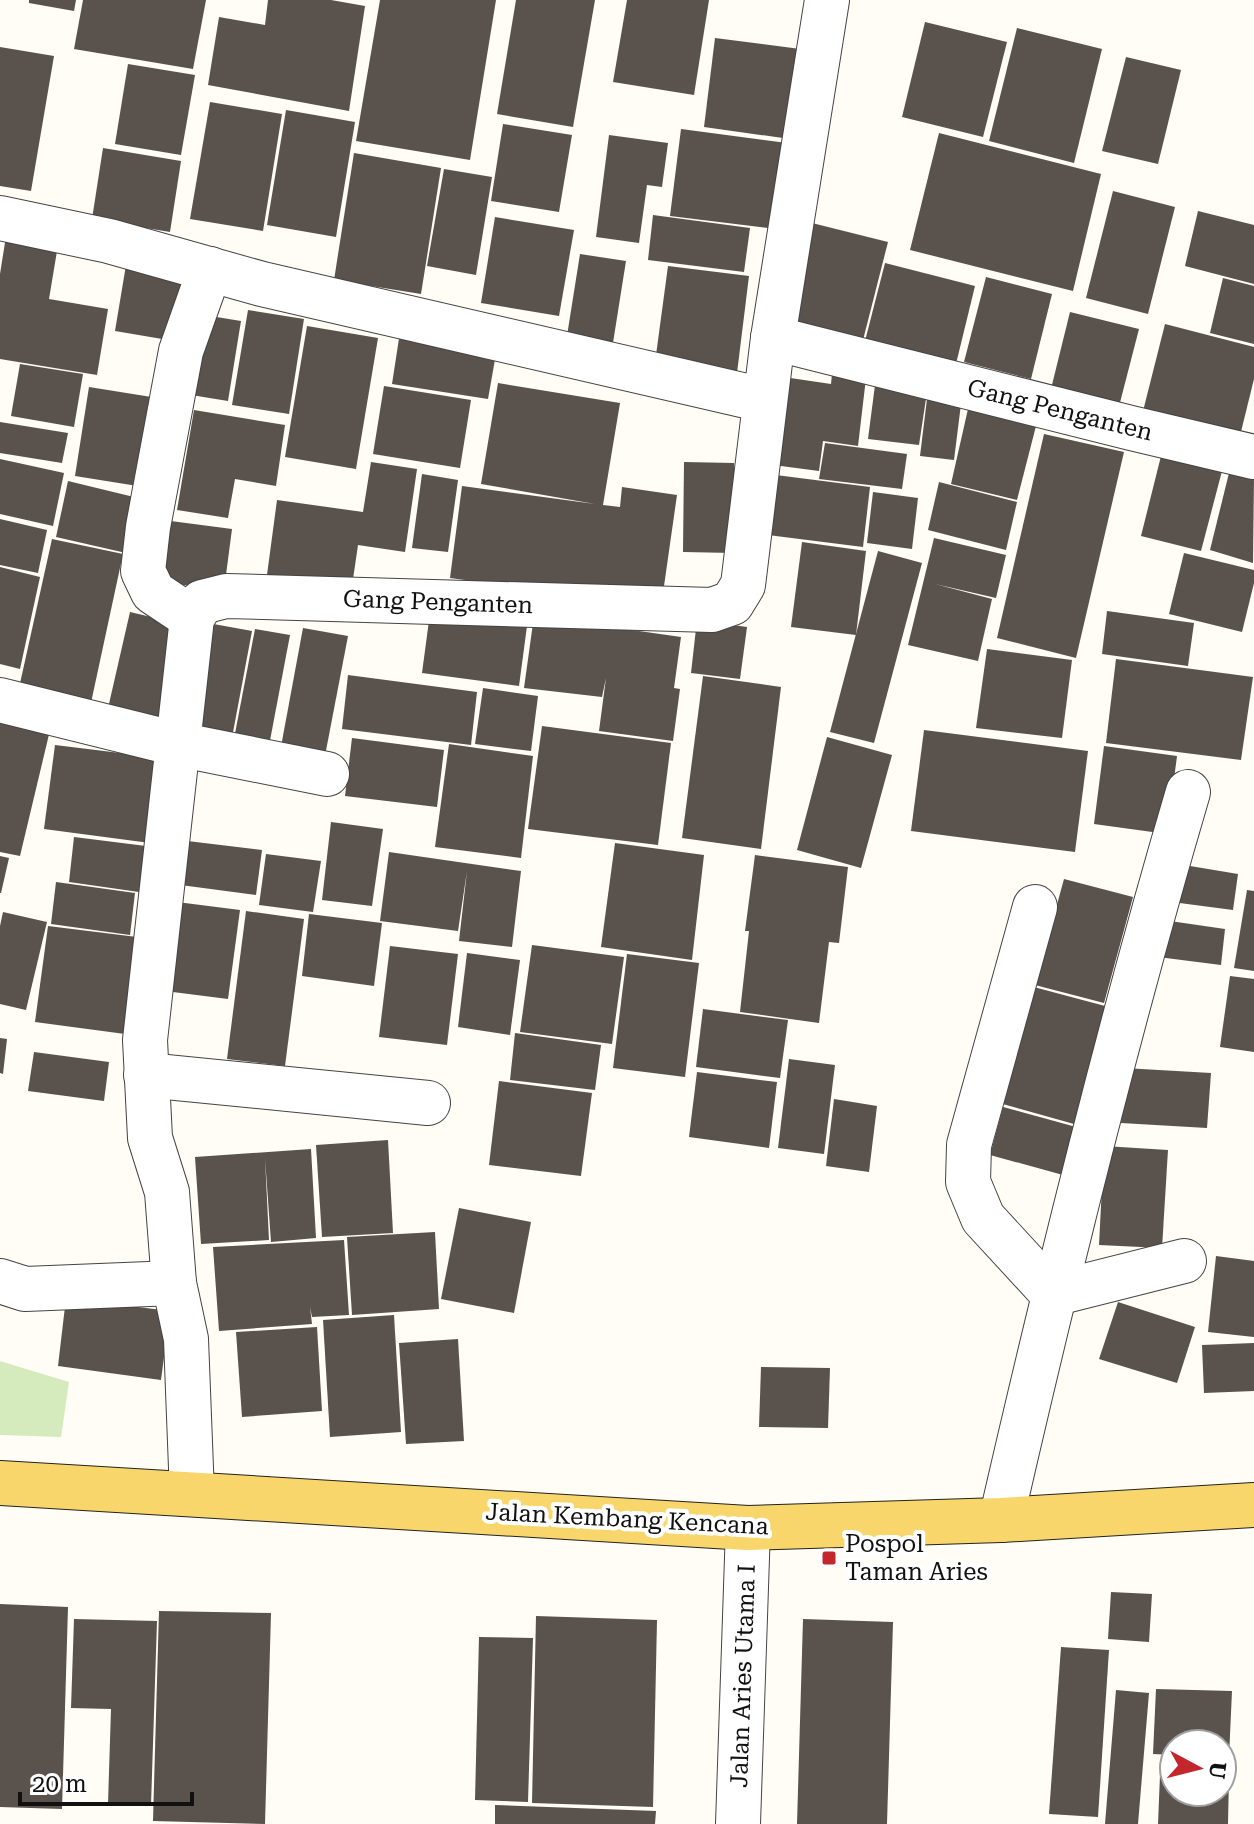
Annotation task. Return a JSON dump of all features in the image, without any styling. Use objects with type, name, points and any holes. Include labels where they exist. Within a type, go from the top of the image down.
[{"type":"main road","name":"Jalan Kembang Kencana","points":[[0,1483],[748,1528],[1001,1520],[1254,1505]]},
{"type":"street","name":"Gang Penganten","points":[[192,618],[202,602],[226,596],[712,610],[732,603],[743,585],[764,400],[827,0]]},
{"type":"street","points":[[0,218],[109,241],[278,288],[764,400]]},
{"type":"street","points":[[192,1494],[186,1339],[174,1283],[167,1192],[150,1138],[145,1040],[192,618],[153,592],[143,571],[148,527],[181,351],[210,269]]},
{"type":"street","name":"Gang Penganten","points":[[773,338],[1254,457]]},
{"type":"street","points":[[0,700],[177,744],[327,774]]},
{"type":"street","points":[[1001,1520],[1053,1294],[1155,905],[1188,792]]},
{"type":"street","points":[[1035,907],[969,1145],[968,1182],[983,1218],[1053,1294]]},
{"type":"street","points":[[146,1075],[428,1103]]},
{"type":"street","points":[[1053,1294],[1184,1261]]},
{"type":"street","points":[[0,1281],[25,1289],[174,1283]]},
{"type":"street","name":"Jalan Aries Utama I","points":[[738,1824],[748,1528]]},
{"type":"green space","points":[[0,1361],[69,1382],[61,1437],[0,1435]]},
{"type":"building","points":[[29,0],[76,0],[74,11],[29,3]]},
{"type":"building","points":[[83,0],[206,0],[193,69],[74,49]]},
{"type":"building","points":[[268,0],[331,0],[365,6],[349,111],[208,85],[219,17],[265,25]]},
{"type":"building","points":[[380,0],[496,0],[470,160],[356,141]]},
{"type":"building","points":[[516,0],[595,0],[573,127],[497,114]]},
{"type":"building","points":[[627,0],[709,0],[694,95],[613,82]]},
{"type":"building","points":[[925,22],[1007,42],[983,137],[902,117]]},
{"type":"building","points":[[1017,28],[1102,49],[1074,163],[989,141]]},
{"type":"building","points":[[715,38],[808,50],[797,140],[704,127]]},
{"type":"building","points":[[0,47],[54,56],[31,191],[0,186]]},
{"type":"building","points":[[1126,57],[1181,70],[1158,164],[1102,151]]},
{"type":"building","points":[[128,64],[195,75],[181,155],[115,144]]},
{"type":"building","points":[[210,102],[282,114],[263,231],[190,219]]},
{"type":"building","points":[[286,110],[355,122],[336,237],[267,225]]},
{"type":"building","points":[[503,124],[572,135],[559,212],[491,201]]},
{"type":"building","points":[[681,129],[787,143],[776,229],[670,216]]},
{"type":"building","points":[[939,133],[1101,174],[1073,291],[910,250]]},
{"type":"building","points":[[609,135],[668,143],[662,187],[647,185],[639,243],[596,237]]},
{"type":"building","points":[[103,148],[181,161],[170,232],[92,219]]},
{"type":"building","points":[[354,153],[441,168],[421,294],[334,280]]},
{"type":"building","points":[[444,169],[492,177],[476,275],[427,266]]},
{"type":"building","points":[[1113,191],[1175,207],[1148,314],[1086,298]]},
{"type":"building","points":[[1198,211],[1254,225],[1254,284],[1185,266]]},
{"type":"building","points":[[653,215],[750,228],[744,272],[648,260]]},
{"type":"building","points":[[495,217],[574,230],[559,316],[481,303]]},
{"type":"building","points":[[812,223],[888,242],[861,348],[785,329]]},
{"type":"building","points":[[7,230],[59,239],[49,299],[108,309],[97,375],[0,359],[0,274]]},
{"type":"building","points":[[580,254],[626,261],[612,349],[566,342]]},
{"type":"building","points":[[885,263],[975,286],[955,368],[864,345]]},
{"type":"building","points":[[126,265],[191,276],[180,342],[115,331]]},
{"type":"building","points":[[668,266],[749,276],[736,381],[654,370]]},
{"type":"building","points":[[986,277],[1052,294],[1031,379],[964,362]]},
{"type":"building","points":[[1223,278],[1254,286],[1254,344],[1210,333]]},
{"type":"building","points":[[248,310],[304,319],[289,414],[232,405]]},
{"type":"building","points":[[1070,312],[1139,329],[1116,418],[1048,401]]},
{"type":"building","points":[[198,314],[241,321],[228,401],[185,394]]},
{"type":"building","points":[[1165,324],[1254,347],[1254,379],[1236,452],[1139,427]]},
{"type":"building","points":[[307,326],[378,338],[356,469],[285,457]]},
{"type":"building","points":[[400,332],[497,348],[488,399],[392,384]]},
{"type":"building","points":[[20,364],[83,374],[74,427],[11,416]]},
{"type":"building","points":[[832,374],[866,378],[858,446],[823,441],[819,471],[759,463],[770,375],[831,384]]},
{"type":"building","points":[[498,383],[620,403],[603,505],[620,507],[622,487],[677,495],[663,593],[607,599],[450,578],[462,486],[595,504],[481,484]]},
{"type":"building","points":[[875,385],[927,392],[919,445],[868,439]]},
{"type":"building","points":[[384,386],[471,400],[460,468],[373,454]]},
{"type":"building","points":[[89,387],[164,399],[150,488],[75,476]]},
{"type":"building","points":[[927,399],[961,404],[954,460],[920,456]]},
{"type":"building","points":[[968,409],[1036,426],[1017,500],[951,484]]},
{"type":"building","points":[[194,410],[285,425],[276,486],[235,479],[228,518],[177,510]]},
{"type":"building","points":[[0,422],[68,433],[62,463],[0,453]]},
{"type":"building","points":[[1044,434],[1124,452],[1076,658],[997,638]]},
{"type":"building","points":[[825,443],[907,454],[902,489],[819,479]]},
{"type":"building","points":[[1161,456],[1222,471],[1201,551],[1141,536]]},
{"type":"building","points":[[0,459],[64,473],[53,526],[0,514]]},
{"type":"building","points":[[371,462],[417,469],[405,552],[358,545],[352,586],[267,575],[277,500],[363,512]]},
{"type":"building","points":[[684,462],[734,463],[734,553],[683,552]]},
{"type":"building","points":[[1230,469],[1254,477],[1253,563],[1210,550]]},
{"type":"building","points":[[761,473],[870,487],[863,547],[753,533]]},
{"type":"building","points":[[422,474],[458,480],[448,552],[412,548]]},
{"type":"building","points":[[68,481],[138,498],[126,553],[56,537]]},
{"type":"building","points":[[939,482],[1017,502],[1006,550],[928,530]]},
{"type":"building","points":[[873,492],[918,498],[912,549],[867,543]]},
{"type":"building","points":[[0,519],[47,530],[38,573],[0,565]]},
{"type":"building","points":[[163,520],[232,529],[224,590],[153,581]]},
{"type":"building","points":[[934,538],[1006,555],[996,598],[935,584],[992,599],[978,661],[908,645]]},
{"type":"building","points":[[52,539],[123,554],[89,712],[17,697]]},
{"type":"building","points":[[802,542],[866,551],[856,635],[791,627]]},
{"type":"building","points":[[878,551],[922,563],[874,743],[830,732]]},
{"type":"building","points":[[1184,553],[1254,570],[1254,583],[1242,632],[1169,614]]},
{"type":"building","points":[[0,567],[40,577],[20,669],[0,664]]},
{"type":"building","points":[[1107,611],[1194,623],[1188,666],[1102,654]]},
{"type":"building","points":[[130,612],[185,625],[163,729],[106,717]]},
{"type":"building","points":[[430,613],[527,626],[519,686],[422,673]]},
{"type":"building","points":[[534,616],[681,637],[674,688],[680,689],[673,741],[599,731],[606,678],[602,697],[524,688]]},
{"type":"building","points":[[697,620],[747,627],[740,679],[691,673]]},
{"type":"building","points":[[208,623],[252,631],[231,743],[186,735]]},
{"type":"building","points":[[303,628],[348,636],[324,761],[280,752]]},
{"type":"building","points":[[255,629],[290,635],[268,751],[233,744]]},
{"type":"building","points":[[987,649],[1072,660],[1062,738],[976,728]]},
{"type":"building","points":[[1116,659],[1253,677],[1241,760],[1106,743]]},
{"type":"building","points":[[348,675],[477,692],[471,745],[342,729]]},
{"type":"building","points":[[703,676],[781,687],[761,849],[682,838]]},
{"type":"building","points":[[483,688],[538,696],[531,751],[475,744]]},
{"type":"building","points":[[0,715],[51,726],[20,856],[0,852]]},
{"type":"building","points":[[542,726],[671,743],[658,845],[528,829]]},
{"type":"building","points":[[924,730],[1088,751],[1075,852],[911,831]]},
{"type":"building","points":[[827,737],[892,755],[861,868],[797,850]]},
{"type":"building","points":[[352,738],[444,750],[437,807],[345,796]]},
{"type":"building","points":[[449,744],[533,756],[521,858],[435,847]]},
{"type":"building","points":[[55,745],[161,758],[150,843],[44,829]]},
{"type":"building","points":[[1104,746],[1177,756],[1167,834],[1094,824]]},
{"type":"building","points":[[331,822],[383,829],[372,906],[322,900]]},
{"type":"building","points":[[74,837],[146,846],[139,892],[69,882]]},
{"type":"building","points":[[179,840],[262,850],[256,895],[173,884]]},
{"type":"building","points":[[615,843],[704,855],[692,960],[601,947]]},
{"type":"building","points":[[389,852],[521,871],[512,947],[459,941],[467,871],[458,931],[380,921]]},
{"type":"building","points":[[266,854],[321,861],[313,912],[259,905]]},
{"type":"building","points":[[755,855],[848,867],[839,943],[829,942],[819,1023],[740,1012],[749,931],[745,931]]},
{"type":"building","points":[[0,856],[9,858],[1,893],[0,893]]},
{"type":"building","points":[[1178,864],[1238,874],[1233,910],[1172,902]]},
{"type":"building","points":[[1064,879],[1133,897],[1104,1003],[1035,985]]},
{"type":"building","points":[[56,882],[135,893],[130,935],[51,924]]},
{"type":"building","points":[[1247,890],[1254,891],[1254,971],[1234,968]]},
{"type":"building","points":[[177,902],[240,910],[228,999],[165,991]]},
{"type":"building","points":[[246,911],[304,919],[285,1066],[227,1059]]},
{"type":"building","points":[[3,912],[47,922],[26,1010],[0,1004],[0,926]]},
{"type":"building","points":[[309,914],[382,923],[374,986],[302,976]]},
{"type":"building","points":[[1163,920],[1225,929],[1221,965],[1158,957]]},
{"type":"building","points":[[48,926],[137,937],[125,1034],[35,1022]]},
{"type":"building","points":[[532,945],[624,957],[612,1044],[520,1032]]},
{"type":"building","points":[[390,946],[458,954],[447,1045],[379,1037]]},
{"type":"building","points":[[467,953],[520,960],[510,1035],[458,1027]]},
{"type":"building","points":[[627,954],[699,963],[685,1077],[613,1068]]},
{"type":"building","points":[[1230,976],[1254,979],[1254,1052],[1220,1047]]},
{"type":"building","points":[[1030,986],[1105,1006],[1074,1124],[999,1103]]},
{"type":"building","points":[[703,1009],[788,1020],[780,1078],[696,1067]]},
{"type":"building","points":[[515,1033],[601,1045],[595,1090],[510,1080]]},
{"type":"building","points":[[0,1038],[7,1039],[3,1074],[0,1073]]},
{"type":"building","points":[[34,1052],[109,1062],[104,1101],[28,1091]]},
{"type":"building","points":[[789,1059],[835,1065],[824,1154],[778,1148]]},
{"type":"building","points":[[1124,1068],[1211,1073],[1207,1128],[1121,1123]]},
{"type":"building","points":[[697,1072],[777,1082],[769,1148],[689,1137]]},
{"type":"building","points":[[499,1081],[592,1093],[581,1176],[489,1165]]},
{"type":"building","points":[[834,1099],[877,1106],[869,1172],[826,1166]]},
{"type":"building","points":[[1003,1107],[1076,1127],[1063,1175],[990,1155]]},
{"type":"building","points":[[388,1140],[393,1233],[322,1237],[316,1145]]},
{"type":"building","points":[[1104,1146],[1168,1150],[1162,1248],[1099,1245]]},
{"type":"building","points":[[311,1149],[316,1238],[271,1242],[265,1158],[269,1240],[201,1244],[195,1157]]},
{"type":"building","points":[[459,1208],[531,1222],[514,1313],[441,1299]]},
{"type":"building","points":[[435,1232],[439,1309],[352,1315],[347,1237]]},
{"type":"building","points":[[344,1240],[349,1315],[312,1317],[310,1307],[312,1324],[219,1331],[213,1247]]},
{"type":"building","points":[[1216,1256],[1254,1261],[1254,1337],[1208,1332]]},
{"type":"building","points":[[66,1298],[170,1311],[161,1380],[58,1366]]},
{"type":"building","points":[[1118,1302],[1195,1327],[1177,1383],[1099,1359]]},
{"type":"building","points":[[394,1315],[401,1432],[330,1437],[323,1320]]},
{"type":"building","points":[[317,1327],[322,1411],[242,1417],[236,1332]]},
{"type":"building","points":[[458,1339],[464,1441],[406,1444],[399,1343]]},
{"type":"building","points":[[1254,1343],[1254,1391],[1204,1393],[1202,1345]]},
{"type":"building","points":[[761,1367],[830,1368],[828,1428],[759,1427]]},
{"type":"building","points":[[1111,1592],[1152,1594],[1149,1642],[1108,1639]]},
{"type":"building","points":[[0,1604],[68,1607],[62,1809],[0,1807]]},
{"type":"building","points":[[159,1611],[271,1613],[265,1824],[153,1821]]},
{"type":"building","points":[[536,1616],[657,1620],[653,1807],[532,1803]]},
{"type":"building","points":[[74,1619],[157,1621],[151,1805],[108,1804],[111,1709],[71,1708]]},
{"type":"building","points":[[803,1619],[893,1622],[887,1824],[797,1824]]},
{"type":"building","points":[[479,1637],[533,1638],[528,1802],[475,1800]]},
{"type":"building","points":[[1061,1647],[1109,1650],[1098,1817],[1049,1814]]},
{"type":"building","points":[[1156,1689],[1232,1691],[1230,1728],[1158,1728],[1158,1754],[1153,1754]]},
{"type":"building","points":[[1116,1690],[1149,1693],[1138,1824],[1105,1824]]},
{"type":"building","points":[[495,1805],[656,1811],[655,1824],[495,1824]]},
{"type":"building","points":[[1159,1808],[1228,1808],[1228,1824],[1158,1824]]},
{"type":"place","name":"Pospol Taman Aries","points":[[829,1558]]}]
